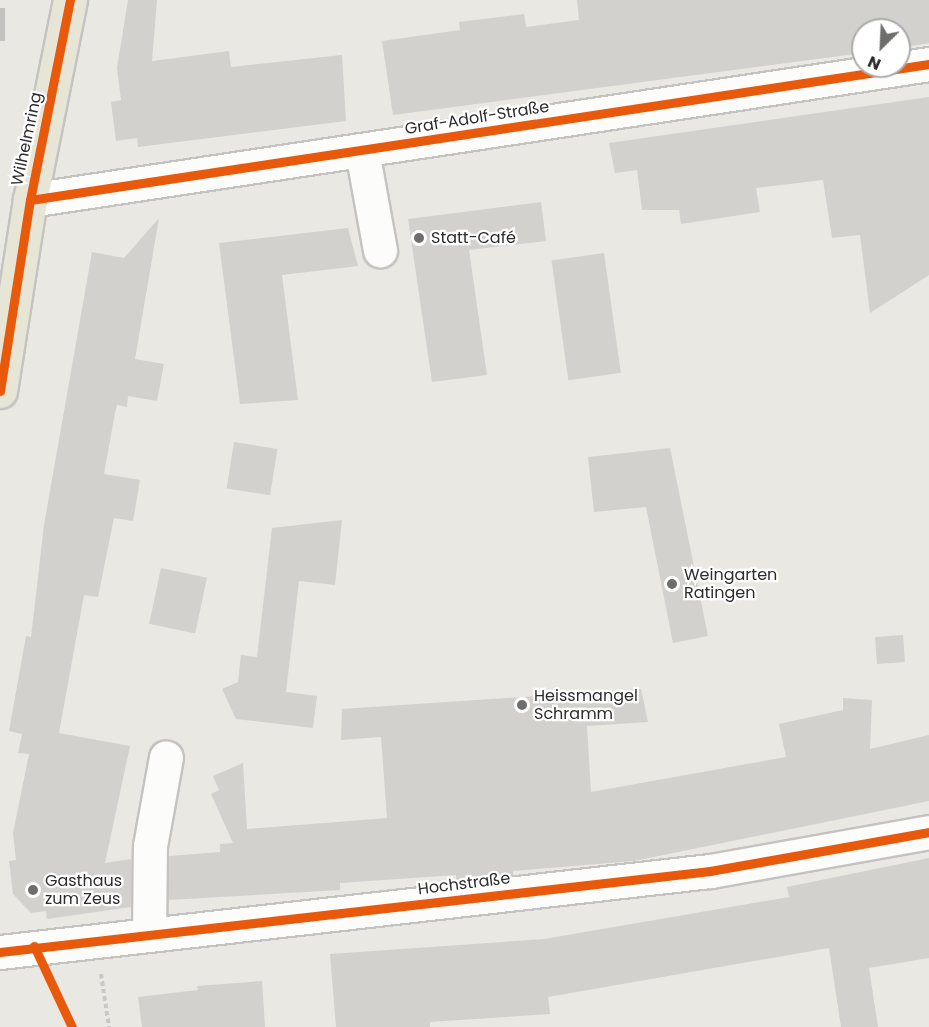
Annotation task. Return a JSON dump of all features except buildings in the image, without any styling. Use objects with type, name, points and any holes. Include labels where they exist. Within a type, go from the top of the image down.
[{"type":"main road","name":"Wilhelmring","points":[[0,391],[30,200],[70,0]]},
{"type":"street","name":"Graf-Adolf-Straße","points":[[30,200],[929,64]]},
{"type":"street","points":[[362,151],[380,250]]},
{"type":"street","points":[[149,935],[150,846],[166,757]]},
{"type":"street","name":"Hochstraße","points":[[0,952],[710,871],[929,832]]},
{"type":"path","points":[[97,941],[109,1027]]},
{"type":"tunnel","points":[[0,24],[5,24]]},
{"type":"cycle path","points":[[0,391],[30,200],[70,0]]},
{"type":"cycle path","points":[[30,200],[929,64]]},
{"type":"cycle path","points":[[0,952],[710,871],[929,832]]},
{"type":"cycle path","points":[[34,946],[72,1027]]},
{"type":"place","name":"Statt-Café","points":[[419,238]]},
{"type":"place","name":"Weingarten Ratingen","points":[[672,584]]},
{"type":"place","name":"Heissmangel Schramm","points":[[522,705]]},
{"type":"place","name":"Gasthaus zum Zeus","points":[[33,890]]}]
